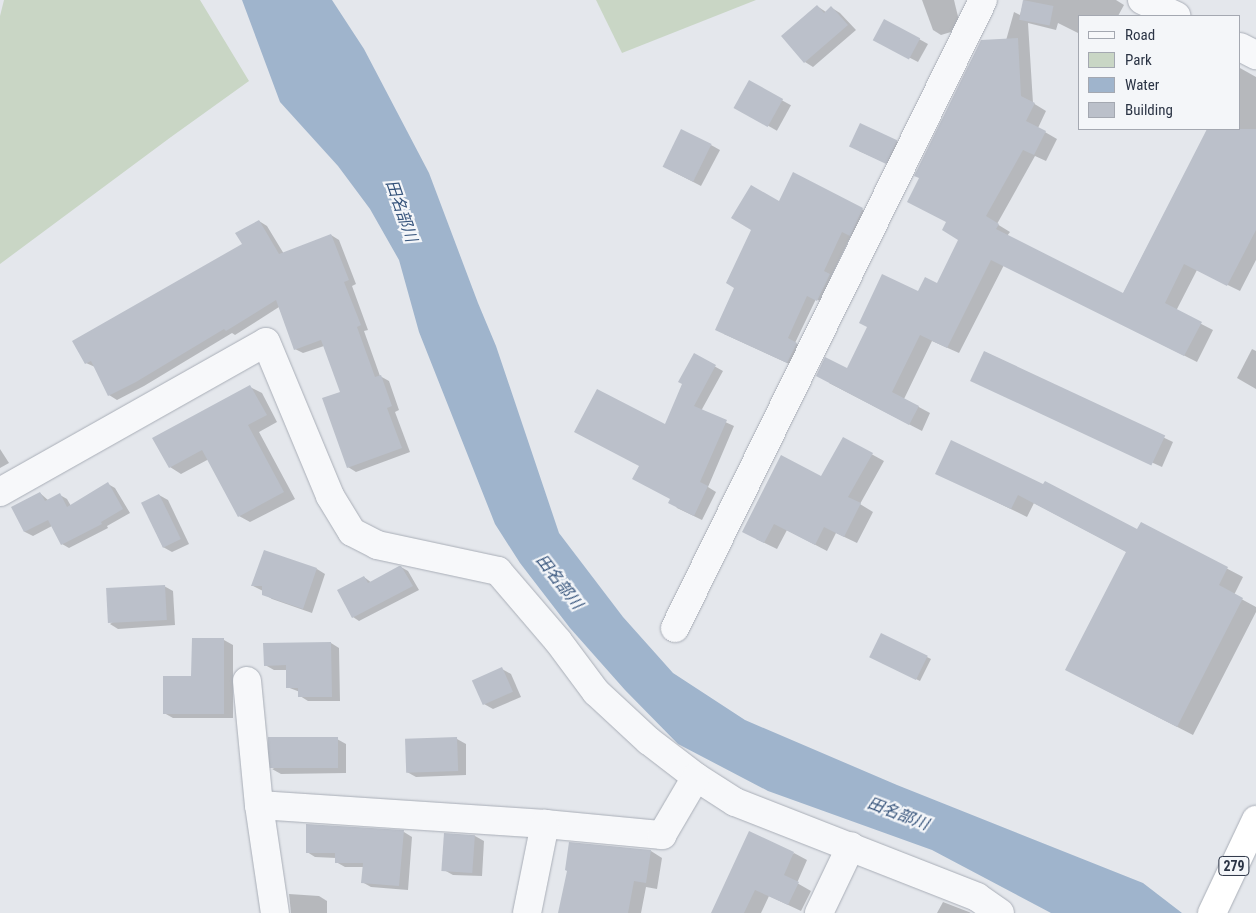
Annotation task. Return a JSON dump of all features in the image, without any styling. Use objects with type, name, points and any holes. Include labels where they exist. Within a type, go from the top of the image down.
[{"type":"highway","name":"279","points":[[1212,913],[1256,820]]},
{"type":"street","points":[[674,628],[983,0]]},
{"type":"street","points":[[1142,0],[1174,15]]},
{"type":"street","points":[[1241,48],[1256,55]]},
{"type":"street","points":[[0,492],[266,342],[330,496],[352,532],[377,545],[498,571],[558,641],[596,692],[648,742],[696,777],[735,802],[977,897],[1000,913]]},
{"type":"street","points":[[247,681],[259,804],[275,913]]},
{"type":"street","points":[[259,804],[545,824],[662,835],[696,777]]},
{"type":"street","points":[[527,913],[545,824]]},
{"type":"street","points":[[819,913],[851,846]]},
{"type":"green space","points":[[4,0],[200,0],[249,81],[0,264],[0,16]]},
{"type":"green space","points":[[596,0],[756,0],[622,53]]},
{"type":"water","name":"田名部川","points":[[242,0],[332,0],[364,49],[429,173],[496,346],[559,533],[623,617],[673,673],[745,720],[897,785],[1143,883],[1182,913],[1051,913],[932,850],[768,791],[678,744],[625,690],[570,628],[520,563],[495,524],[419,332],[399,260],[370,209],[338,166],[280,102]]},
{"type":"building","points":[[1023,0],[1053,6],[1050,26],[1019,20]]},
{"type":"building","points":[[817,5],[824,13],[831,6],[848,25],[804,63],[781,36]]},
{"type":"building","points":[[884,19],[920,38],[909,59],[873,40]]},
{"type":"building","points":[[1018,38],[1021,96],[1035,103],[1026,121],[1046,131],[1034,155],[1023,150],[986,216],[999,224],[996,229],[1123,293],[1206,130],[1256,129],[1256,230],[1227,286],[1184,264],[1165,303],[1202,322],[1184,356],[991,260],[947,348],[920,335],[892,392],[919,406],[909,425],[816,376],[825,357],[847,368],[867,327],[859,323],[882,274],[918,291],[925,277],[937,283],[958,240],[942,230],[946,222],[907,202],[919,178],[914,176],[981,40]]},
{"type":"building","points":[[749,80],[783,99],[768,127],[733,108]]},
{"type":"building","points":[[860,123],[897,140],[886,164],[849,147]]},
{"type":"building","points":[[681,129],[712,144],[693,182],[663,167]]},
{"type":"building","points":[[793,172],[863,208],[850,236],[842,232],[824,271],[830,274],[817,301],[807,296],[788,338],[797,343],[787,363],[715,330],[734,288],[726,283],[751,230],[731,218],[751,185],[779,201]]},
{"type":"building","points":[[259,220],[279,254],[331,234],[349,280],[344,282],[361,325],[357,327],[375,377],[381,375],[392,406],[387,408],[402,448],[347,468],[322,398],[340,392],[321,340],[294,350],[276,300],[226,331],[224,329],[136,382],[108,396],[91,361],[85,364],[72,341],[242,244],[235,233]]},
{"type":"building","points":[[984,351],[1165,436],[1151,465],[970,381]]},
{"type":"building","points":[[694,353],[716,365],[694,406],[727,420],[700,482],[708,486],[694,516],[668,503],[670,499],[632,479],[639,466],[574,432],[597,389],[665,424],[682,384],[678,382]]},
{"type":"building","points":[[250,385],[267,415],[248,425],[284,492],[238,517],[202,450],[169,468],[152,438]]},
{"type":"building","points":[[843,437],[873,453],[848,497],[861,503],[844,537],[824,527],[815,545],[774,524],[764,543],[742,532],[781,455],[821,476]]},
{"type":"building","points":[[951,440],[1043,484],[1045,481],[1137,529],[1141,522],[1228,567],[1219,585],[1243,598],[1177,727],[1065,670],[1126,552],[1018,495],[1011,509],[935,474]]},
{"type":"building","points":[[108,482],[123,509],[101,522],[102,524],[61,545],[48,520],[24,532],[11,507],[40,492],[45,501],[60,493],[67,507]]},
{"type":"building","points":[[159,494],[181,539],[163,548],[141,503]]},
{"type":"building","points":[[264,550],[317,568],[303,609],[262,595],[262,586],[251,586]]},
{"type":"building","points":[[401,566],[413,586],[352,618],[337,590],[364,576],[368,583]]},
{"type":"building","points":[[165,585],[167,620],[108,623],[106,588]]},
{"type":"building","points":[[881,633],[928,656],[916,680],[869,657]]},
{"type":"building","points":[[192,638],[224,638],[224,714],[163,714],[163,676],[191,676]]},
{"type":"building","points":[[331,642],[332,697],[298,697],[298,688],[286,688],[286,665],[264,666],[263,643]]},
{"type":"building","points":[[502,667],[513,692],[483,705],[472,680]]},
{"type":"building","points":[[268,737],[338,737],[338,768],[268,768]]},
{"type":"building","points":[[457,737],[458,771],[406,773],[405,739]]},
{"type":"building","points":[[306,824],[404,830],[399,886],[361,883],[363,863],[335,863],[335,853],[306,853]]},
{"type":"building","points":[[749,831],[794,852],[784,875],[799,882],[788,905],[755,890],[744,913],[711,913]]},
{"type":"building","points":[[444,833],[475,835],[472,873],[441,871]]},
{"type":"building","points":[[569,842],[651,850],[646,883],[634,881],[628,913],[558,913],[567,871],[565,870]]}]
